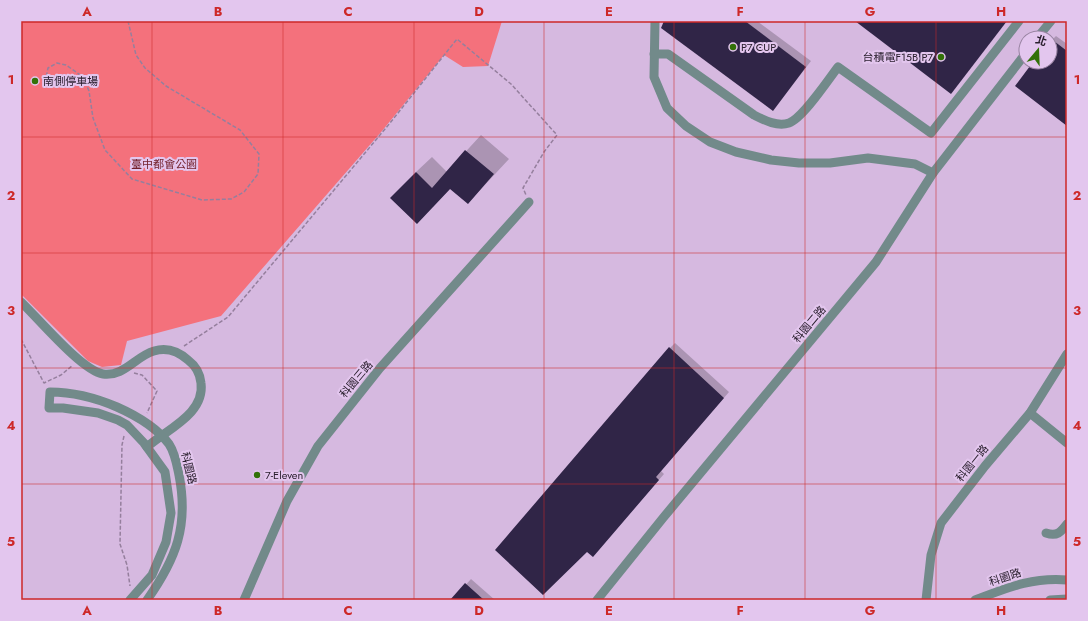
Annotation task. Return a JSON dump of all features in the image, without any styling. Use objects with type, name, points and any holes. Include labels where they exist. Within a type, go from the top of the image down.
[{"type":"street","points":[[655,21],[654,77],[667,108],[686,126],[710,142],[736,152],[771,160],[799,163],[830,163],[868,158],[915,164],[933,173]]},
{"type":"street","points":[[654,54],[668,54],[754,115],[768,122],[778,124],[789,123],[799,117],[838,67],[931,133],[1019,21]]},
{"type":"street","points":[[1044,30],[1051,21]]},
{"type":"street","name":"科園二路","points":[[597,600],[663,518],[876,262],[933,173],[1018,63]]},
{"type":"street","name":"科園三路","points":[[244,600],[288,501],[318,446],[380,368],[529,202]]},
{"type":"street","points":[[21,302],[83,364],[103,374],[125,370],[140,358],[155,350],[167,349],[176,352],[194,365],[200,376],[202,390],[198,402],[190,414],[147,447]]},
{"type":"street","name":"科園一路","points":[[926,600],[931,555],[941,523],[985,466],[1030,413],[1067,354]]},
{"type":"street","name":"科園路","points":[[127,425],[98,413],[63,408],[49,408],[50,392],[65,392],[101,401],[133,414],[168,444],[175,456],[183,494],[184,514],[171,562],[147,600]]},
{"type":"street","points":[[1030,413],[1067,443]]},
{"type":"street","points":[[127,425],[147,447],[165,472],[171,513],[166,542],[152,575],[130,600]]},
{"type":"street","points":[[1046,533],[1053,535],[1060,534],[1067,524]]},
{"type":"street","name":"科園路","points":[[975,600],[1022,582],[1052,578],[1067,580]]},
{"type":"street","points":[[1050,600],[1067,599]]},
{"type":"path","points":[[44,88],[48,68],[57,63],[66,65],[83,76],[89,91],[94,118],[105,150],[132,179],[202,200],[230,199],[244,192],[258,174],[259,154],[240,130],[166,86],[145,68],[136,56],[128,21]]},
{"type":"path","points":[[176,352],[228,317],[385,130],[457,39],[510,84],[557,135],[544,152],[523,188],[529,202]]},
{"type":"path","points":[[21,339],[44,383],[61,375],[74,364],[83,364]]},
{"type":"path","points":[[125,370],[142,375],[157,391],[151,408],[141,421]]},
{"type":"path","points":[[127,425],[122,445],[120,544],[127,565],[129,588]]},
{"type":"green space","name":"臺中都會公園","points":[[21,21],[502,21],[488,66],[463,67],[444,55],[382,131],[221,316],[127,341],[121,365],[102,367],[88,361],[21,294]]},
{"type":"building","name":"P7 CUP","points":[[664,21],[745,21],[806,67],[773,111],[661,28]]},
{"type":"building","name":"台積電F15B P7","points":[[855,21],[1007,21],[951,94]]},
{"type":"building","points":[[1058,44],[1067,51],[1067,126],[1015,86],[1027,70],[1058,70]]},
{"type":"building","points":[[465,150],[494,174],[468,204],[450,189],[417,224],[390,198],[416,172],[432,188]]},
{"type":"building","points":[[669,347],[724,398],[656,477],[659,480],[593,557],[587,552],[543,595],[495,550]]},
{"type":"building","points":[[465,583],[484,600],[450,600]]},
{"type":"place","name":"P7 CUP","points":[[733,47]]},
{"type":"place","name":"台積電F15B P7","points":[[941,57]]},
{"type":"place","name":"南側停車場","points":[[35,81]]},
{"type":"place","name":"7-Eleven","points":[[257,475]]}]
